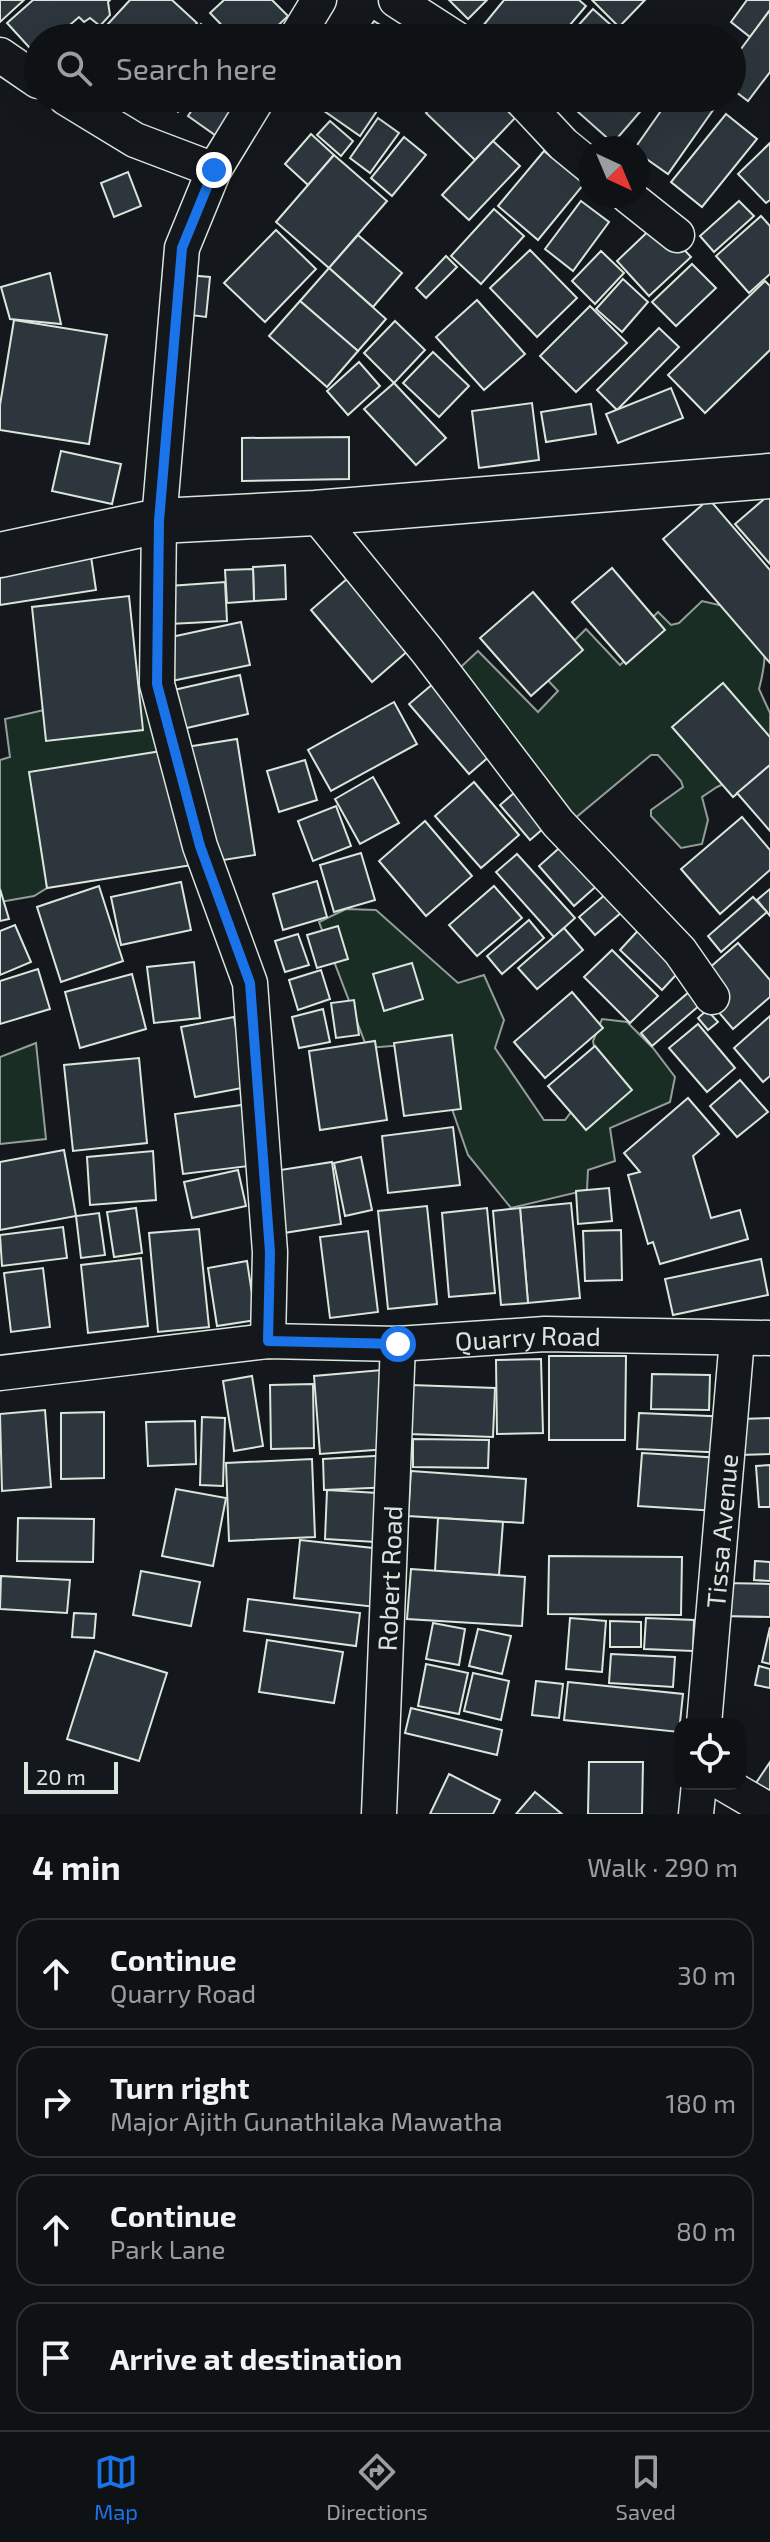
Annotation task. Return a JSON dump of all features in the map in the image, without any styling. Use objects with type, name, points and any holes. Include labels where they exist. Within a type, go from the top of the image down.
[{"type":"main road","points":[[0,555],[159,521],[315,513],[770,476]]},
{"type":"street","points":[[304,24],[319,0]]},
{"type":"street","points":[[396,0],[433,24]]},
{"type":"street","points":[[0,55],[24,71]]},
{"type":"street","points":[[89,112],[135,140],[214,170]]},
{"type":"street","points":[[249,112],[214,170],[182,248],[159,521],[159,693],[200,846],[250,983],[270,1252],[268,1341]]},
{"type":"street","points":[[533,112],[578,156]]},
{"type":"street","points":[[643,208],[677,235]]},
{"type":"street","points":[[315,513],[428,652],[558,823],[680,951],[712,997]]},
{"type":"street","name":"Quarry Road","points":[[0,1373],[268,1341],[398,1344],[545,1334],[754,1339]]},
{"type":"street","name":"Tissa Avenue","points":[[705,1718],[754,1339]]},
{"type":"street","name":"Robert Road","points":[[379,1814],[398,1344]]},
{"type":"street","points":[[696,1814],[698,1790]]},
{"type":"street","points":[[734,1790],[770,1811]]},
{"type":"green space","points":[[743,600],[757,623],[764,643],[759,689],[770,713],[770,763],[702,797],[708,820],[702,844],[681,848],[651,816],[651,810],[683,787],[658,755],[651,755],[574,819],[448,679],[478,651],[538,712],[558,691],[541,673],[586,629],[620,665],[658,630],[650,620],[658,612],[671,625],[679,623],[702,601],[719,605]]},
{"type":"green space","points":[[157,684],[179,770],[37,795],[47,888],[34,896],[0,902],[0,760],[10,757],[5,719]]},
{"type":"green space","points":[[346,909],[376,910],[458,983],[484,975],[504,1020],[495,1048],[544,1120],[565,1120],[599,1075],[593,1041],[602,1019],[627,1022],[653,1048],[675,1077],[670,1102],[610,1128],[615,1161],[588,1170],[587,1190],[511,1208],[468,1155],[429,1043],[367,1048],[319,922]]},
{"type":"green space","points":[[36,1043],[46,1139],[0,1144],[0,1057]]},
{"type":"building","points":[[0,0],[24,0],[0,22]]},
{"type":"building","points":[[33,0],[110,0],[110,15],[102,24],[90,18],[84,22],[79,17],[71,24],[24,24],[24,42],[7,23]]},
{"type":"building","points":[[130,0],[172,0],[197,23],[196,24],[108,24]]},
{"type":"building","points":[[224,0],[272,0],[288,16],[280,24],[221,24],[210,13]]},
{"type":"building","points":[[449,0],[487,0],[468,19]]},
{"type":"building","points":[[504,0],[579,0],[586,6],[571,24],[484,24]]},
{"type":"building","points":[[592,0],[645,0],[622,24],[616,24]]},
{"type":"building","points":[[747,0],[770,0],[770,10],[750,37],[746,34],[746,24],[731,22]]},
{"type":"building","points":[[593,9],[610,24],[580,24]]},
{"type":"building","points":[[770,10],[770,72],[748,101],[746,100],[746,42]]},
{"type":"building","points":[[191,112],[241,112],[222,140],[188,116]]},
{"type":"building","points":[[326,112],[376,112],[360,136]]},
{"type":"building","points":[[509,112],[515,118],[475,160],[426,113]]},
{"type":"building","points":[[578,112],[640,112],[619,136],[605,136]]},
{"type":"building","points":[[660,112],[712,112],[668,174],[650,161],[650,136],[643,136]]},
{"type":"building","points":[[726,114],[757,139],[702,207],[671,182]]},
{"type":"building","points":[[378,118],[399,133],[370,173],[350,158]]},
{"type":"building","points":[[330,121],[353,141],[341,156],[317,135]]},
{"type":"building","points":[[311,134],[334,155],[308,185],[285,164]]},
{"type":"building","points":[[404,137],[426,155],[392,196],[371,178]]},
{"type":"building","points":[[493,141],[520,166],[469,220],[442,195]]},
{"type":"building","points":[[770,143],[770,200],[766,203],[738,174]]},
{"type":"building","points":[[544,151],[578,179],[578,191],[538,240],[498,206]]},
{"type":"building","points":[[334,155],[387,201],[329,268],[276,222]]},
{"type":"building","points":[[128,172],[141,206],[114,217],[101,183]]},
{"type":"building","points":[[739,201],[754,216],[714,252],[700,236]]},
{"type":"building","points":[[578,205],[578,208],[590,208],[609,222],[573,271],[545,249]]},
{"type":"building","points":[[494,209],[524,236],[481,284],[451,256]]},
{"type":"building","points":[[761,216],[770,226],[770,274],[749,293],[716,256]]},
{"type":"building","points":[[658,222],[691,257],[649,296],[617,261]]},
{"type":"building","points":[[276,230],[316,269],[265,322],[224,283]]},
{"type":"building","points":[[358,235],[402,273],[373,307],[329,268]]},
{"type":"building","points":[[530,250],[577,298],[537,337],[490,288]]},
{"type":"building","points":[[601,251],[624,273],[595,304],[572,281]]},
{"type":"building","points":[[446,256],[457,267],[426,298],[416,288]]},
{"type":"building","points":[[692,264],[716,288],[676,326],[652,302]]},
{"type":"building","points":[[329,268],[386,319],[358,351],[300,301]]},
{"type":"building","points":[[50,273],[61,324],[10,319],[1,287]]},
{"type":"building","points":[[187,275],[210,277],[206,317],[183,314]]},
{"type":"building","points":[[623,279],[648,302],[622,332],[596,309]]},
{"type":"building","points":[[765,281],[770,286],[770,350],[705,413],[668,375]]},
{"type":"building","points":[[477,300],[525,354],[484,390],[436,337]]},
{"type":"building","points":[[300,301],[358,351],[327,387],[269,336]]},
{"type":"building","points":[[590,306],[627,343],[576,392],[540,356]]},
{"type":"building","points":[[14,320],[107,335],[89,444],[0,430],[0,405]]},
{"type":"building","points":[[395,321],[425,350],[394,383],[364,353]]},
{"type":"building","points":[[659,328],[679,347],[617,410],[597,390]]},
{"type":"building","points":[[433,352],[469,386],[439,417],[403,383]]},
{"type":"building","points":[[359,362],[380,386],[348,415],[327,391]]},
{"type":"building","points":[[394,383],[446,438],[416,465],[364,409]]},
{"type":"building","points":[[671,388],[683,418],[618,443],[606,414]]},
{"type":"building","points":[[532,403],[539,460],[479,468],[472,411]]},
{"type":"building","points":[[591,404],[596,434],[546,442],[541,412]]},
{"type":"building","points":[[349,437],[349,479],[242,481],[242,438]]},
{"type":"building","points":[[61,451],[121,464],[112,504],[52,491]]},
{"type":"building","points":[[770,494],[770,564],[735,524]]},
{"type":"building","points":[[709,499],[770,570],[770,663],[663,539]]},
{"type":"building","points":[[90,550],[96,590],[0,605],[0,563]]},
{"type":"building","points":[[370,559],[432,630],[372,682],[311,610]]},
{"type":"building","points":[[285,565],[286,599],[254,601],[253,567]]},
{"type":"building","points":[[612,568],[665,630],[626,664],[572,602]]},
{"type":"building","points":[[253,569],[254,601],[227,603],[225,570]]},
{"type":"building","points":[[225,582],[227,621],[170,624],[169,586]]},
{"type":"building","points":[[533,592],[583,650],[531,696],[480,638]]},
{"type":"building","points":[[129,596],[143,730],[46,741],[32,607]]},
{"type":"building","points":[[241,622],[250,665],[157,684],[148,642]]},
{"type":"building","points":[[446,673],[505,743],[469,774],[409,704]]},
{"type":"building","points":[[240,675],[248,714],[165,733],[156,694]]},
{"type":"building","points":[[723,683],[770,737],[770,765],[733,797],[672,727]]},
{"type":"building","points":[[394,702],[417,744],[331,791],[308,750]]},
{"type":"building","points":[[237,739],[255,855],[47,888],[29,772]]},
{"type":"building","points":[[305,760],[317,800],[279,812],[267,771]]},
{"type":"building","points":[[770,765],[770,831],[737,793]]},
{"type":"building","points":[[373,777],[399,823],[360,844],[335,799]]},
{"type":"building","points":[[474,782],[519,835],[481,868],[435,816]]},
{"type":"building","points":[[521,787],[551,822],[530,840],[500,805]]},
{"type":"building","points":[[336,806],[351,846],[313,861],[298,821]]},
{"type":"building","points":[[742,817],[770,850],[770,870],[720,914],[681,869]]},
{"type":"building","points":[[425,821],[472,876],[426,916],[379,861]]},
{"type":"building","points":[[566,842],[601,882],[574,906],[539,866]]},
{"type":"building","points":[[361,853],[375,900],[334,912],[320,865]]},
{"type":"building","points":[[517,854],[575,918],[554,937],[496,872]]},
{"type":"building","points":[[317,881],[327,917],[283,930],[273,894]]},
{"type":"building","points":[[181,882],[191,930],[121,945],[111,897]]},
{"type":"building","points":[[99,886],[123,961],[61,982],[37,907]]},
{"type":"building","points":[[494,886],[522,918],[477,956],[449,925]]},
{"type":"building","points":[[614,887],[629,906],[595,935],[579,917]]},
{"type":"building","points":[[0,889],[9,919],[0,921]]},
{"type":"building","points":[[770,889],[770,916],[757,900]]},
{"type":"building","points":[[753,897],[767,912],[721,952],[708,936]]},
{"type":"building","points":[[529,920],[544,938],[502,974],[487,956]]},
{"type":"building","points":[[644,924],[687,963],[662,990],[620,950]]},
{"type":"building","points":[[15,925],[31,962],[0,975],[0,931]]},
{"type":"building","points":[[338,926],[348,959],[317,968],[307,935]]},
{"type":"building","points":[[564,928],[583,950],[537,989],[518,968]]},
{"type":"building","points":[[298,934],[309,965],[285,972],[275,941]]},
{"type":"building","points":[[738,943],[770,980],[770,997],[733,1029],[693,982]]},
{"type":"building","points":[[612,950],[658,996],[630,1023],[584,977]]},
{"type":"building","points":[[194,962],[200,1018],[154,1023],[147,967]]},
{"type":"building","points":[[412,963],[423,999],[384,1011],[373,974]]},
{"type":"building","points":[[38,969],[50,1009],[0,1024],[0,981]]},
{"type":"building","points":[[321,970],[330,999],[298,1010],[289,980]]},
{"type":"building","points":[[132,974],[146,1029],[80,1048],[65,992]]},
{"type":"building","points":[[572,992],[603,1028],[545,1078],[514,1042]]},
{"type":"building","points":[[689,992],[700,1005],[652,1046],[641,1033]]},
{"type":"building","points":[[354,1000],[359,1035],[336,1038],[331,1003]]},
{"type":"building","points":[[323,1009],[330,1042],[299,1048],[292,1017]]},
{"type":"building","points":[[707,1010],[718,1022],[708,1030],[698,1018]]},
{"type":"building","points":[[770,1016],[770,1076],[763,1082],[734,1048]]},
{"type":"building","points":[[234,1017],[247,1087],[195,1097],[181,1027]]},
{"type":"building","points":[[698,1024],[735,1068],[707,1092],[669,1048]]},
{"type":"building","points":[[452,1035],[461,1109],[404,1116],[394,1043]]},
{"type":"building","points":[[375,1041],[387,1120],[320,1130],[309,1051]]},
{"type":"building","points":[[595,1046],[632,1090],[586,1130],[548,1086]]},
{"type":"building","points":[[139,1058],[147,1143],[73,1151],[64,1065]]},
{"type":"building","points":[[740,1080],[768,1112],[737,1137],[710,1106]]},
{"type":"building","points":[[688,1098],[719,1134],[693,1156],[711,1218],[740,1210],[748,1239],[660,1264],[653,1242],[648,1244],[628,1175],[640,1172],[624,1153]]},
{"type":"building","points":[[242,1105],[249,1166],[183,1174],[175,1114]]},
{"type":"building","points":[[453,1127],[460,1185],[388,1193],[382,1136]]},
{"type":"building","points":[[64,1150],[76,1216],[0,1230],[0,1162]]},
{"type":"building","points":[[153,1151],[156,1200],[90,1205],[87,1157]]},
{"type":"building","points":[[361,1157],[372,1210],[345,1216],[334,1163]]},
{"type":"building","points":[[332,1162],[341,1224],[284,1233],[274,1171]]},
{"type":"building","points":[[238,1170],[246,1206],[192,1218],[184,1182]]},
{"type":"building","points":[[609,1188],[612,1221],[578,1224],[576,1191]]},
{"type":"building","points":[[571,1203],[580,1298],[528,1303],[520,1208]]},
{"type":"building","points":[[427,1206],[437,1304],[388,1309],[378,1211]]},
{"type":"building","points":[[136,1208],[142,1253],[114,1257],[107,1212]]},
{"type":"building","points":[[487,1208],[495,1293],[449,1297],[442,1213]]},
{"type":"building","points":[[520,1208],[528,1303],[501,1305],[493,1211]]},
{"type":"building","points":[[99,1213],[105,1255],[81,1258],[76,1216]]},
{"type":"building","points":[[63,1227],[67,1258],[2,1266],[0,1235]]},
{"type":"building","points":[[199,1229],[209,1327],[158,1332],[149,1233]]},
{"type":"building","points":[[621,1230],[622,1280],[585,1281],[583,1231]]},
{"type":"building","points":[[368,1231],[378,1312],[330,1318],[320,1237]]},
{"type":"building","points":[[141,1258],[148,1326],[88,1333],[81,1265]]},
{"type":"building","points":[[761,1259],[768,1295],[673,1315],[665,1279]]},
{"type":"building","points":[[247,1261],[256,1320],[217,1326],[208,1268]]},
{"type":"building","points":[[43,1268],[50,1327],[11,1332],[4,1273]]},
{"type":"building","points":[[549,1356],[626,1356],[625,1440],[549,1440]]},
{"type":"building","points":[[541,1359],[543,1433],[497,1434],[496,1360]]},
{"type":"building","points":[[382,1370],[388,1449],[320,1454],[314,1376]]},
{"type":"building","points":[[652,1374],[710,1375],[709,1410],[651,1409]]},
{"type":"building","points":[[252,1376],[263,1446],[234,1451],[223,1381]]},
{"type":"building","points":[[313,1384],[314,1448],[271,1449],[270,1385]]},
{"type":"building","points":[[411,1385],[495,1388],[493,1437],[409,1434]]},
{"type":"building","points":[[45,1410],[51,1487],[2,1491],[0,1414]]},
{"type":"building","points":[[104,1412],[104,1478],[61,1479],[61,1413]]},
{"type":"building","points":[[639,1413],[732,1417],[730,1453],[637,1449]]},
{"type":"building","points":[[202,1417],[225,1418],[223,1486],[200,1485]]},
{"type":"building","points":[[770,1418],[770,1454],[739,1455],[739,1419]]},
{"type":"building","points":[[195,1421],[196,1464],[148,1466],[146,1422]]},
{"type":"building","points":[[413,1439],[489,1440],[488,1468],[413,1467]]},
{"type":"building","points":[[642,1453],[721,1458],[717,1511],[638,1506]]},
{"type":"building","points":[[391,1455],[393,1487],[324,1490],[323,1459]]},
{"type":"building","points":[[312,1459],[315,1537],[229,1541],[226,1463]]},
{"type":"building","points":[[770,1465],[770,1507],[759,1507],[756,1466]]},
{"type":"building","points":[[411,1471],[526,1479],[523,1523],[408,1516]]},
{"type":"building","points":[[176,1489],[226,1498],[213,1566],[162,1556]]},
{"type":"building","points":[[327,1490],[395,1494],[393,1543],[325,1539]]},
{"type":"building","points":[[18,1518],[94,1519],[93,1562],[17,1561]]},
{"type":"building","points":[[438,1518],[503,1522],[499,1575],[435,1571]]},
{"type":"building","points":[[300,1540],[382,1549],[376,1607],[294,1598]]},
{"type":"building","points":[[549,1556],[682,1557],[681,1615],[548,1614]]},
{"type":"building","points":[[755,1561],[770,1562],[770,1581],[754,1580]]},
{"type":"building","points":[[411,1569],[525,1577],[522,1626],[407,1619]]},
{"type":"building","points":[[141,1571],[200,1582],[191,1626],[133,1615]]},
{"type":"building","points":[[1,1576],[70,1580],[67,1613],[0,1609]]},
{"type":"building","points":[[723,1583],[770,1584],[770,1617],[722,1616]]},
{"type":"building","points":[[248,1599],[360,1613],[356,1646],[244,1631]]},
{"type":"building","points":[[74,1613],[96,1614],[94,1638],[72,1637]]},
{"type":"building","points":[[570,1618],[606,1621],[602,1672],[566,1669]]},
{"type":"building","points":[[646,1618],[694,1620],[693,1651],[644,1649]]},
{"type":"building","points":[[610,1621],[641,1622],[641,1647],[610,1647]]},
{"type":"building","points":[[433,1623],[465,1629],[459,1665],[426,1659]]},
{"type":"building","points":[[770,1627],[770,1664],[762,1662]]},
{"type":"building","points":[[478,1629],[511,1636],[502,1674],[469,1666]]},
{"type":"building","points":[[267,1640],[343,1652],[334,1703],[259,1692]]},
{"type":"building","points":[[95,1651],[167,1673],[139,1761],[67,1739]]},
{"type":"building","points":[[611,1654],[675,1657],[673,1687],[609,1683]]},
{"type":"building","points":[[426,1664],[468,1673],[459,1714],[418,1706]]},
{"type":"building","points":[[759,1666],[770,1669],[770,1688],[755,1685]]},
{"type":"building","points":[[473,1673],[509,1681],[501,1720],[464,1711]]},
{"type":"building","points":[[536,1681],[563,1684],[559,1718],[532,1715]]},
{"type":"building","points":[[568,1682],[683,1694],[680,1718],[674,1718],[674,1731],[564,1720]]},
{"type":"building","points":[[411,1708],[502,1730],[497,1755],[405,1733]]},
{"type":"building","points":[[589,1762],[643,1762],[642,1814],[588,1814]]},
{"type":"building","points":[[770,1762],[770,1792],[756,1783]]},
{"type":"building","points":[[449,1774],[500,1800],[493,1814],[430,1814]]},
{"type":"building","points":[[535,1792],[562,1814],[516,1814]]},
{"type":"route","points":[[214,170],[182,248],[159,521],[157,684],[200,846],[250,983],[270,1252],[268,1341],[398,1344]]}]
